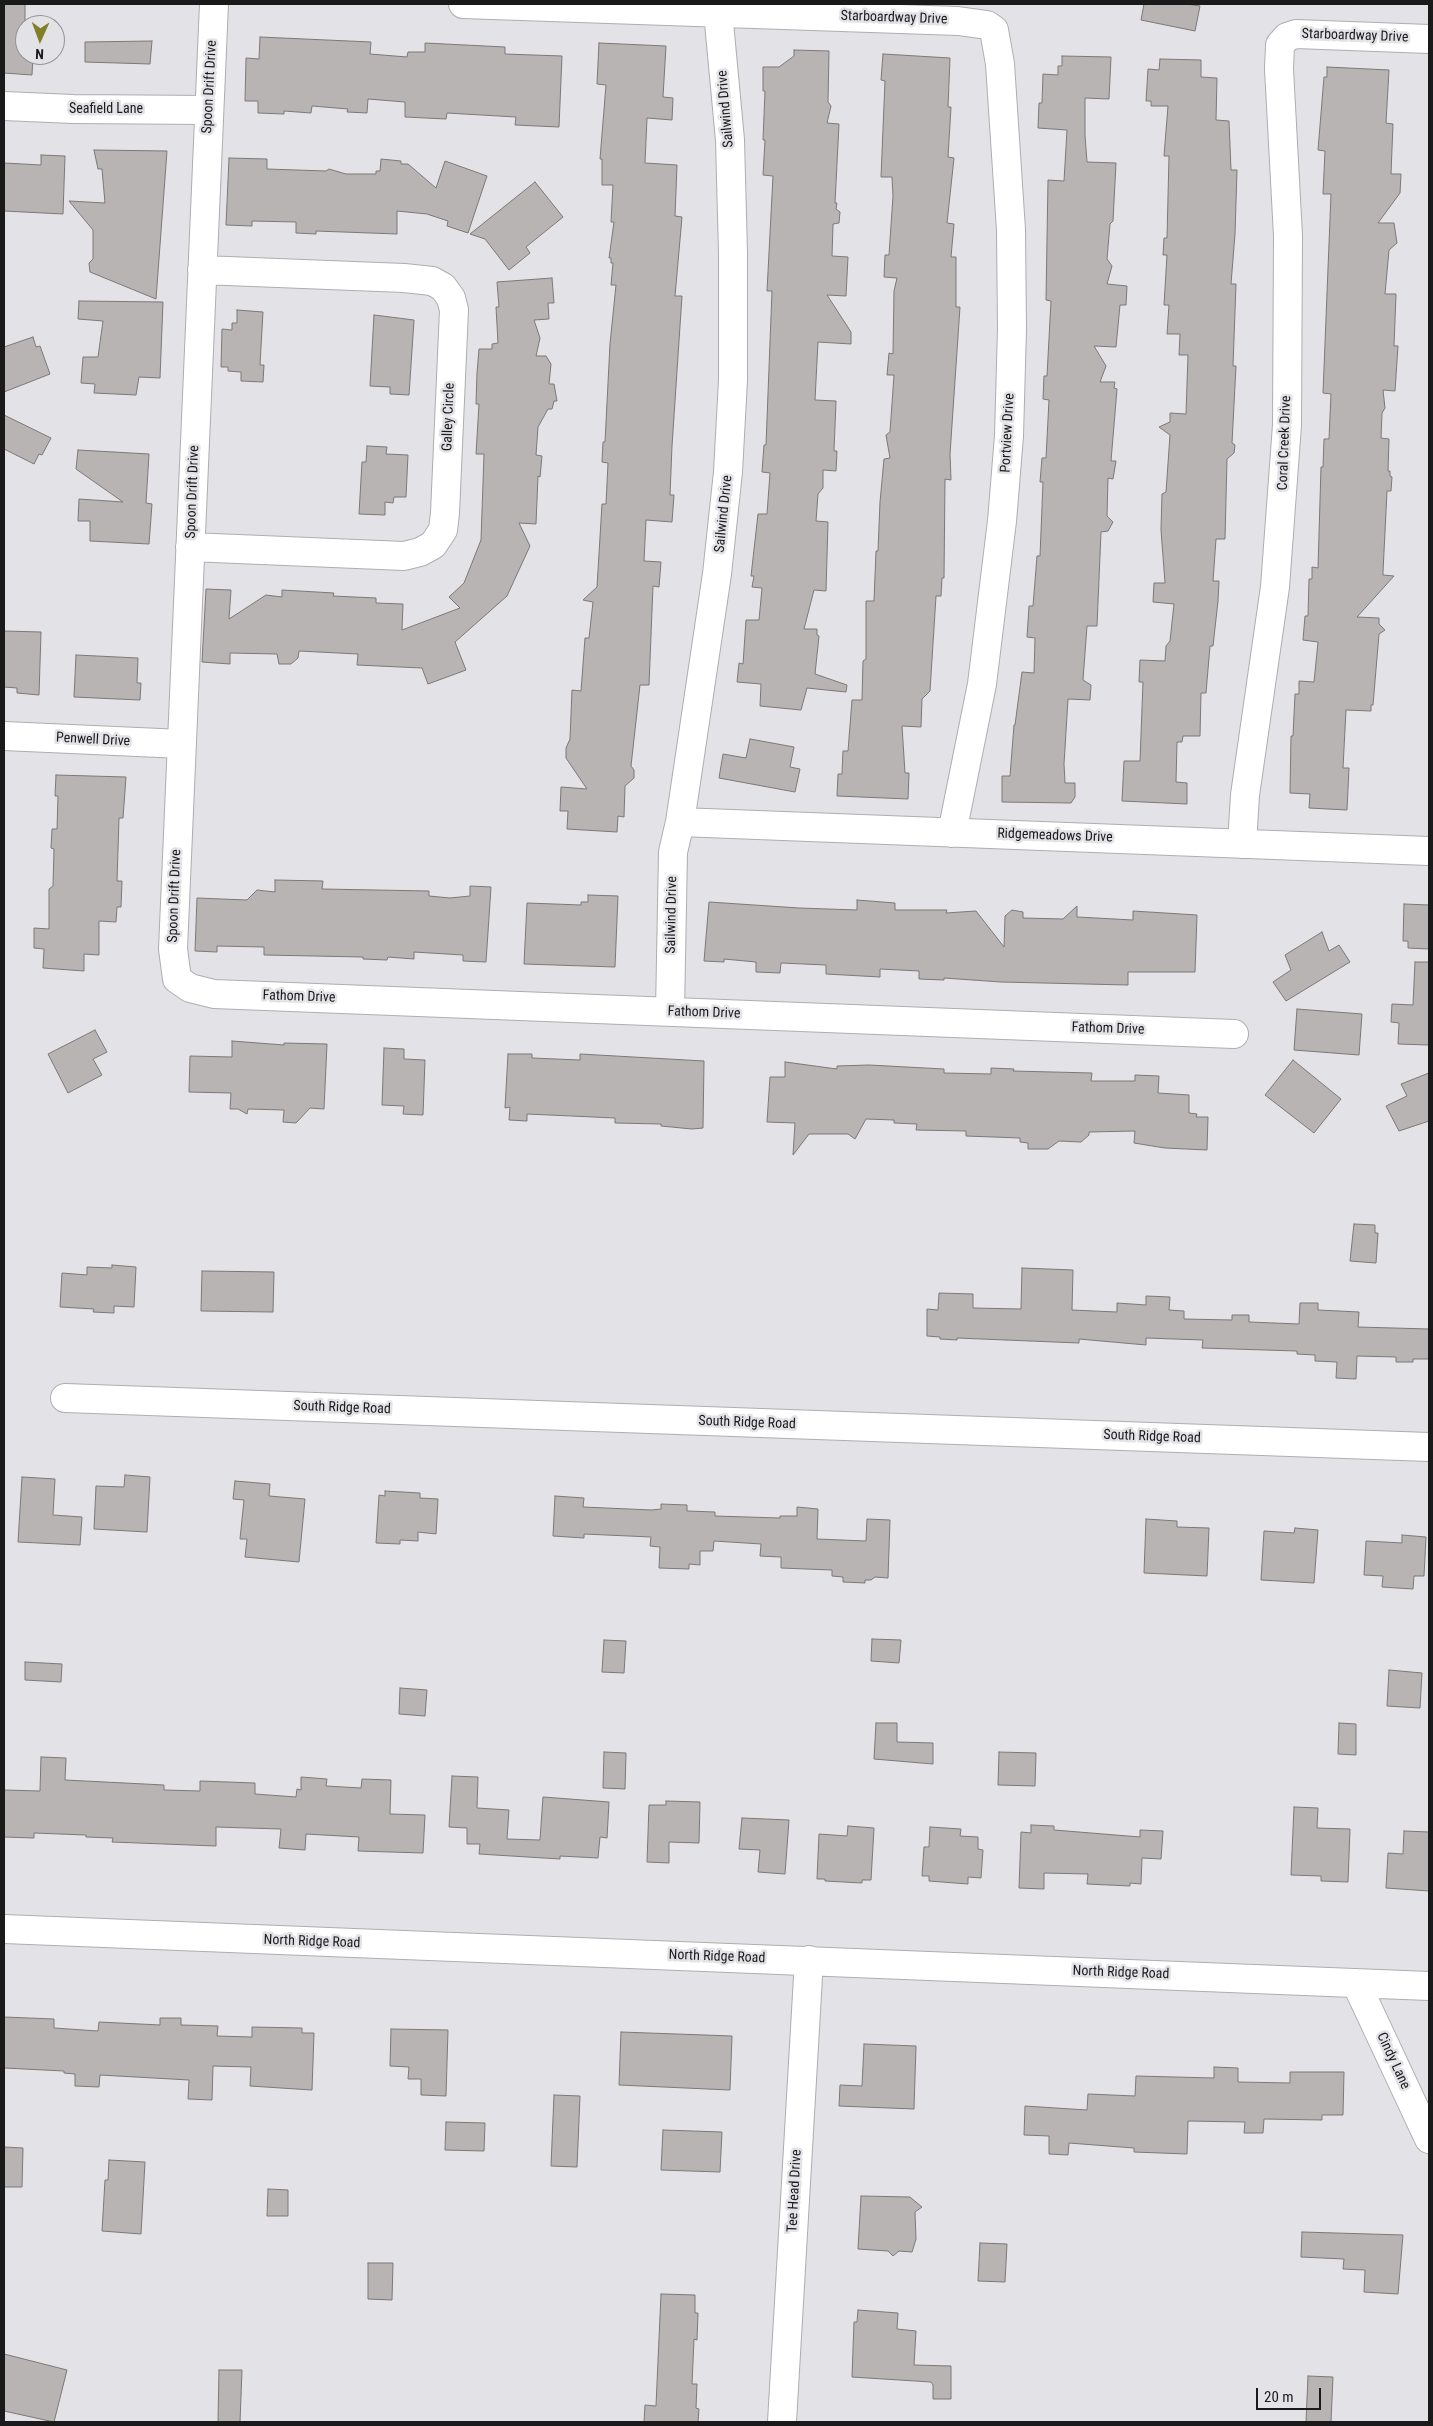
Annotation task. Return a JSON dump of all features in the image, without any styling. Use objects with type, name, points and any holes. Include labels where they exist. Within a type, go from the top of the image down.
[{"type":"street","name":"Spoon Drift Drive","points":[[177,979],[173,949],[214,4]]},
{"type":"street","name":"Starboardway Drive","points":[[463,4],[958,21],[987,25],[994,30]]},
{"type":"street","name":"Sailwind Drive","points":[[670,1012],[673,852],[680,822],[717,574],[728,472],[733,380],[733,253],[730,140],[718,12]]},
{"type":"street","name":"Portview Drive","points":[[952,832],[982,684],[1002,521],[1009,436],[1012,329],[1011,230],[1000,64],[994,30]]},
{"type":"street","name":"Starboardway Drive","points":[[1283,40],[1296,34],[1429,39]]},
{"type":"street","name":"Coral Creek Drive","points":[[1242,844],[1246,795],[1275,587],[1287,425],[1288,236],[1279,69],[1279,52],[1283,40]]},
{"type":"street","name":"Seafield Lane","points":[[4,106],[73,109],[209,110]]},
{"type":"street","name":"Galley Circle","points":[[190,547],[404,556],[420,552],[433,545],[443,530],[445,513],[452,368],[453,304],[443,287],[432,281],[404,278],[202,270]]},
{"type":"street","name":"Penwell Drive","points":[[4,736],[182,744]]},
{"type":"street","name":"Ridgemeadows Drive","points":[[680,822],[1429,851]]},
{"type":"street","name":"Fathom Drive","points":[[177,979],[190,988],[214,994],[1234,1034]]},
{"type":"street","name":"South Ridge Road","points":[[65,1398],[1429,1448]]},
{"type":"street","name":"North Ridge Road","points":[[4,1929],[1429,1986]]},
{"type":"street","name":"Tee Head Drive","points":[[782,2422],[809,1960]]},
{"type":"street","name":"Cindy Lane","points":[[1356,1983],[1429,2139]]},
{"type":"building","points":[[4,4],[25,4],[25,15],[15,15],[15,65],[32,65],[32,75],[4,73]]},
{"type":"building","points":[[1144,4],[1187,4],[1200,6],[1195,31],[1141,20]]},
{"type":"building","points":[[260,37],[371,42],[370,54],[407,57],[408,52],[425,52],[425,43],[505,47],[505,54],[562,56],[559,127],[515,125],[516,117],[447,113],[446,119],[405,117],[405,102],[368,99],[367,113],[347,112],[348,109],[312,106],[311,113],[284,111],[284,114],[258,113],[258,101],[245,101],[246,58],[259,59]]},
{"type":"building","points":[[152,41],[150,64],[85,62],[85,42]]},
{"type":"building","points":[[599,43],[666,46],[663,97],[673,98],[672,120],[647,118],[645,163],[677,165],[675,216],[682,217],[675,296],[682,296],[672,446],[670,495],[674,495],[672,522],[646,520],[644,561],[661,562],[659,587],[653,586],[649,685],[640,685],[631,766],[634,770],[634,778],[625,786],[624,817],[618,816],[617,832],[567,829],[568,811],[560,811],[561,787],[587,789],[566,758],[566,748],[570,739],[572,690],[581,691],[585,638],[589,638],[593,602],[583,600],[597,587],[602,504],[606,504],[608,463],[602,462],[616,285],[611,285],[613,263],[611,263],[611,258],[609,258],[614,222],[611,222],[613,185],[602,185],[602,159],[600,159],[606,85],[597,84]]},
{"type":"building","points":[[794,50],[829,51],[828,102],[831,106],[827,123],[839,124],[835,203],[837,203],[836,209],[840,212],[839,223],[833,224],[832,256],[848,257],[846,296],[827,295],[851,332],[851,344],[818,342],[815,400],[836,401],[834,451],[837,451],[836,471],[823,470],[823,488],[818,494],[816,521],[828,522],[826,591],[814,590],[804,629],[817,629],[817,635],[819,636],[815,674],[847,685],[846,692],[807,688],[801,710],[760,706],[761,684],[737,682],[739,663],[743,664],[746,620],[759,620],[762,588],[752,587],[754,576],[751,576],[758,514],[767,514],[770,473],[762,472],[764,445],[766,445],[772,291],[767,291],[773,176],[763,175],[765,91],[763,91],[763,67],[779,67],[794,56]]},
{"type":"building","points":[[883,54],[950,58],[948,107],[951,107],[948,157],[954,158],[947,223],[954,224],[951,257],[956,257],[956,307],[960,307],[950,454],[951,480],[945,479],[944,578],[942,578],[941,596],[936,596],[930,691],[922,699],[921,727],[902,726],[905,773],[909,773],[908,799],[837,796],[838,774],[842,774],[843,751],[848,751],[852,700],[862,700],[863,661],[866,659],[866,601],[874,601],[876,551],[878,551],[884,459],[890,458],[886,435],[890,432],[894,375],[887,375],[889,353],[893,354],[894,291],[897,278],[884,277],[885,255],[889,255],[893,196],[892,177],[881,177],[885,81],[881,80]]},
{"type":"building","points":[[1062,56],[1111,57],[1109,99],[1085,98],[1085,135],[1087,162],[1116,163],[1113,221],[1110,224],[1107,259],[1112,266],[1107,284],[1127,286],[1126,305],[1120,305],[1116,347],[1094,346],[1106,366],[1100,382],[1115,382],[1114,388],[1117,389],[1111,461],[1116,461],[1113,479],[1108,478],[1107,516],[1113,522],[1108,531],[1101,532],[1097,626],[1087,626],[1083,680],[1091,685],[1090,700],[1068,699],[1064,764],[1065,783],[1075,783],[1075,797],[1071,803],[1002,802],[1002,776],[1010,776],[1014,725],[1022,672],[1034,673],[1035,638],[1027,637],[1029,606],[1033,606],[1037,556],[1040,556],[1043,482],[1040,482],[1042,458],[1046,458],[1049,400],[1043,399],[1044,376],[1047,376],[1051,301],[1046,300],[1048,180],[1064,181],[1067,130],[1038,128],[1039,103],[1042,103],[1043,74],[1058,75],[1058,66],[1062,66]]},
{"type":"building","points":[[1160,59],[1201,60],[1201,77],[1217,78],[1216,120],[1229,121],[1231,170],[1237,170],[1231,284],[1236,284],[1233,366],[1236,366],[1232,443],[1235,445],[1234,453],[1227,459],[1225,539],[1216,539],[1213,581],[1219,581],[1218,601],[1213,646],[1210,646],[1206,693],[1201,693],[1200,736],[1183,736],[1182,742],[1177,742],[1176,782],[1187,783],[1187,804],[1122,801],[1124,761],[1140,761],[1143,682],[1139,682],[1140,660],[1165,661],[1166,646],[1170,641],[1174,604],[1153,602],[1154,583],[1165,583],[1161,530],[1162,494],[1166,492],[1170,435],[1159,427],[1170,422],[1170,413],[1186,414],[1188,355],[1179,355],[1180,334],[1167,334],[1169,305],[1164,305],[1167,255],[1163,255],[1164,238],[1167,238],[1169,156],[1164,156],[1168,106],[1151,106],[1151,101],[1146,101],[1148,69],[1159,70]]},
{"type":"building","points":[[1327,67],[1389,70],[1386,123],[1393,124],[1391,174],[1401,174],[1400,193],[1378,223],[1394,223],[1397,243],[1389,250],[1385,294],[1396,294],[1394,346],[1398,346],[1395,391],[1383,390],[1385,408],[1382,413],[1381,438],[1389,439],[1388,471],[1390,471],[1390,476],[1392,477],[1391,491],[1387,491],[1383,575],[1394,576],[1357,617],[1379,618],[1379,624],[1385,630],[1379,634],[1371,711],[1346,710],[1343,768],[1349,768],[1347,810],[1309,808],[1310,794],[1290,793],[1291,736],[1293,736],[1295,694],[1299,694],[1299,681],[1314,682],[1318,642],[1303,640],[1305,616],[1308,616],[1309,579],[1312,579],[1312,567],[1318,568],[1321,467],[1323,467],[1324,439],[1329,439],[1331,394],[1323,393],[1331,194],[1323,194],[1325,151],[1318,150],[1324,77],[1327,77]]},
{"type":"building","points":[[94,150],[167,151],[156,299],[90,272],[89,263],[93,259],[93,230],[69,201],[105,203],[102,169],[98,169]]},
{"type":"building","points":[[41,155],[65,156],[63,214],[4,211],[4,163],[41,165]]},
{"type":"building","points":[[229,158],[267,159],[267,169],[326,171],[329,169],[346,174],[376,174],[376,171],[380,171],[381,159],[401,161],[401,164],[408,164],[436,188],[445,161],[487,176],[468,233],[447,226],[448,221],[427,214],[397,211],[397,234],[316,231],[316,234],[296,233],[296,222],[252,221],[252,226],[226,225]]},
{"type":"building","points":[[535,182],[563,217],[526,247],[530,253],[509,270],[485,239],[470,234]]},
{"type":"building","points":[[552,278],[554,303],[548,303],[549,319],[534,320],[540,338],[536,356],[546,356],[551,364],[549,384],[554,384],[557,401],[554,401],[552,409],[548,409],[538,427],[536,455],[542,456],[540,477],[538,476],[536,524],[519,523],[530,546],[507,596],[455,642],[466,670],[428,684],[422,668],[357,665],[358,654],[299,651],[298,658],[291,664],[279,664],[277,654],[230,653],[230,664],[202,662],[206,589],[231,590],[229,619],[266,595],[282,597],[282,590],[334,593],[333,596],[376,598],[376,603],[403,604],[402,630],[460,608],[449,597],[464,583],[481,540],[484,454],[476,454],[479,404],[476,404],[477,373],[479,349],[492,349],[492,344],[498,343],[496,307],[499,307],[497,282]]},
{"type":"building","points":[[79,301],[163,302],[160,378],[139,377],[136,395],[94,393],[95,384],[81,383],[83,357],[98,357],[103,321],[78,319]]},
{"type":"building","points":[[237,310],[263,312],[260,365],[264,365],[263,382],[241,381],[241,372],[228,371],[228,367],[221,367],[222,329],[232,330],[232,323],[237,323]]},
{"type":"building","points":[[374,315],[414,320],[409,395],[390,394],[390,387],[370,386]]},
{"type":"building","points":[[33,337],[36,347],[40,346],[50,374],[4,392],[4,347]]},
{"type":"building","points":[[4,415],[51,438],[42,455],[39,454],[34,464],[4,449]]},
{"type":"building","points":[[367,446],[387,447],[386,454],[408,455],[406,497],[394,497],[393,503],[385,502],[385,515],[359,514],[362,462],[366,462]]},
{"type":"building","points":[[78,450],[149,454],[146,503],[152,504],[149,544],[90,541],[90,521],[78,521],[79,499],[123,502],[76,469]]},
{"type":"building","points":[[4,631],[41,632],[39,695],[17,693],[17,688],[4,687]]},
{"type":"building","points":[[76,655],[138,658],[137,683],[141,683],[140,700],[74,697]]},
{"type":"building","points":[[750,739],[794,747],[790,767],[800,769],[795,792],[719,778],[723,754],[746,758]]},
{"type":"building","points":[[56,775],[126,777],[123,818],[119,818],[117,881],[122,881],[121,907],[117,907],[116,922],[99,921],[99,955],[84,954],[84,971],[43,968],[44,949],[34,948],[34,928],[49,929],[49,889],[53,886],[54,849],[51,848],[52,829],[57,829],[58,796],[55,796]]},
{"type":"building","points":[[275,880],[323,881],[322,889],[429,891],[429,896],[450,898],[470,896],[470,886],[491,887],[486,962],[463,961],[463,955],[414,952],[414,959],[388,957],[387,960],[363,959],[363,957],[264,955],[264,947],[217,946],[217,952],[195,951],[197,898],[247,900],[257,890],[275,892]]},
{"type":"building","points":[[588,895],[618,896],[615,967],[524,964],[527,903],[581,905],[581,902],[588,902]]},
{"type":"building","points":[[857,900],[895,903],[895,910],[947,910],[946,913],[976,911],[1004,947],[1005,916],[1012,910],[1023,912],[1023,918],[1063,919],[1077,906],[1077,917],[1133,920],[1133,911],[1197,915],[1195,972],[1128,972],[1128,985],[1001,982],[944,978],[944,980],[919,979],[919,971],[880,969],[880,977],[826,974],[826,965],[781,963],[780,973],[756,972],[756,962],[724,959],[724,962],[704,961],[709,902],[857,910]]},
{"type":"building","points":[[1404,904],[1429,905],[1429,949],[1408,948],[1408,941],[1403,941]]},
{"type":"building","points":[[1322,932],[1329,951],[1339,945],[1350,962],[1286,1001],[1273,982],[1291,970],[1285,955]]},
{"type":"building","points":[[1415,962],[1429,962],[1429,1045],[1398,1044],[1399,1023],[1391,1022],[1392,1004],[1413,1005]]},
{"type":"building","points":[[1297,1009],[1362,1014],[1359,1055],[1294,1050]]},
{"type":"building","points":[[95,1030],[107,1052],[93,1059],[102,1075],[68,1093],[48,1054]]},
{"type":"building","points":[[232,1041],[284,1045],[284,1043],[327,1044],[324,1109],[310,1108],[296,1123],[283,1122],[284,1110],[248,1109],[247,1114],[238,1109],[230,1109],[231,1093],[189,1092],[190,1056],[232,1057]]},
{"type":"building","points":[[384,1048],[404,1049],[404,1059],[425,1060],[423,1115],[403,1114],[404,1106],[382,1105]]},
{"type":"building","points":[[508,1054],[532,1054],[532,1058],[580,1060],[580,1054],[704,1061],[703,1128],[692,1129],[661,1126],[661,1124],[615,1123],[615,1118],[527,1114],[527,1121],[509,1120],[510,1107],[505,1108]]},
{"type":"building","points":[[1293,1060],[1341,1099],[1314,1133],[1265,1095]]},
{"type":"building","points":[[785,1062],[837,1069],[837,1066],[869,1065],[944,1069],[944,1073],[991,1074],[991,1068],[1014,1069],[1013,1071],[1092,1073],[1091,1081],[1135,1081],[1135,1075],[1159,1076],[1158,1093],[1189,1095],[1189,1113],[1197,1114],[1196,1117],[1208,1117],[1207,1150],[1165,1148],[1134,1143],[1135,1131],[1089,1132],[1089,1135],[1081,1142],[1059,1141],[1048,1149],[1028,1149],[1028,1143],[1020,1142],[1020,1138],[966,1136],[966,1131],[916,1130],[917,1124],[894,1123],[894,1120],[866,1119],[855,1139],[848,1134],[809,1134],[793,1155],[795,1123],[767,1122],[770,1077],[785,1077]]},
{"type":"building","points":[[1429,1073],[1429,1121],[1399,1131],[1386,1106],[1407,1096],[1401,1084]]},
{"type":"building","points":[[1354,1224],[1375,1225],[1375,1233],[1378,1233],[1376,1263],[1350,1261]]},
{"type":"building","points":[[112,1265],[136,1267],[134,1307],[114,1306],[114,1313],[93,1312],[94,1309],[60,1307],[62,1273],[87,1275],[87,1267],[112,1268]]},
{"type":"building","points":[[1022,1268],[1073,1270],[1072,1310],[1117,1312],[1117,1303],[1146,1305],[1146,1296],[1170,1297],[1169,1310],[1184,1311],[1184,1319],[1232,1320],[1232,1315],[1249,1315],[1249,1322],[1299,1324],[1300,1303],[1318,1303],[1318,1310],[1359,1312],[1358,1327],[1429,1329],[1429,1359],[1413,1359],[1413,1362],[1396,1362],[1396,1357],[1357,1356],[1356,1379],[1336,1378],[1337,1362],[1315,1361],[1315,1355],[1297,1354],[1297,1351],[1202,1348],[1203,1340],[1146,1338],[1146,1345],[1079,1339],[1079,1343],[957,1338],[957,1340],[927,1336],[927,1309],[938,1310],[939,1293],[973,1294],[973,1308],[1021,1309]]},
{"type":"building","points":[[202,1271],[274,1272],[273,1312],[201,1311]]},
{"type":"building","points":[[125,1475],[150,1477],[147,1532],[94,1529],[96,1486],[124,1487]]},
{"type":"building","points":[[22,1477],[55,1479],[53,1515],[82,1517],[80,1545],[18,1542]]},
{"type":"building","points":[[235,1481],[270,1484],[269,1496],[305,1499],[299,1562],[245,1557],[247,1539],[240,1539],[244,1500],[233,1499]]},
{"type":"building","points":[[385,1491],[420,1493],[420,1498],[438,1499],[436,1534],[418,1532],[418,1541],[400,1540],[400,1544],[376,1543],[379,1495],[385,1496]]},
{"type":"building","points":[[555,1496],[584,1498],[583,1507],[652,1510],[661,1509],[661,1504],[687,1505],[687,1511],[715,1512],[715,1516],[780,1518],[780,1516],[797,1516],[797,1507],[818,1509],[817,1539],[866,1541],[867,1519],[890,1520],[888,1578],[875,1577],[871,1580],[865,1580],[865,1583],[843,1582],[843,1577],[832,1576],[832,1570],[781,1568],[781,1557],[760,1556],[761,1544],[714,1541],[713,1551],[700,1551],[700,1565],[689,1564],[689,1569],[659,1568],[660,1547],[650,1546],[651,1537],[584,1534],[584,1538],[553,1536]]},
{"type":"building","points":[[1146,1519],[1177,1521],[1177,1527],[1209,1528],[1207,1576],[1144,1573]]},
{"type":"building","points":[[1295,1528],[1318,1530],[1314,1583],[1261,1580],[1264,1531],[1294,1533]]},
{"type":"building","points":[[1402,1535],[1426,1537],[1424,1576],[1414,1576],[1413,1589],[1382,1587],[1383,1576],[1364,1575],[1366,1541],[1402,1543]]},
{"type":"building","points":[[872,1639],[901,1640],[899,1663],[871,1661]]},
{"type":"building","points":[[604,1640],[626,1641],[624,1673],[602,1672]]},
{"type":"building","points":[[25,1662],[62,1664],[61,1682],[25,1680]]},
{"type":"building","points":[[1389,1670],[1422,1673],[1420,1708],[1387,1706]]},
{"type":"building","points":[[400,1688],[427,1690],[425,1716],[399,1714]]},
{"type":"building","points":[[876,1723],[897,1723],[897,1742],[933,1743],[933,1764],[874,1759]]},
{"type":"building","points":[[1339,1723],[1356,1724],[1356,1755],[1338,1754]]},
{"type":"building","points":[[604,1752],[626,1753],[625,1789],[603,1788]]},
{"type":"building","points":[[999,1752],[1036,1753],[1035,1786],[998,1785]]},
{"type":"building","points":[[41,1757],[66,1758],[65,1780],[164,1785],[164,1790],[200,1791],[200,1781],[255,1783],[255,1794],[296,1797],[297,1789],[301,1790],[301,1777],[327,1779],[326,1786],[361,1788],[362,1779],[391,1780],[390,1814],[425,1815],[423,1853],[358,1851],[359,1837],[306,1834],[305,1850],[279,1848],[281,1829],[216,1827],[216,1846],[112,1842],[113,1838],[86,1837],[86,1835],[34,1833],[34,1838],[4,1837],[4,1790],[40,1791]]},
{"type":"building","points":[[452,1776],[478,1777],[477,1808],[509,1810],[507,1839],[540,1840],[543,1797],[609,1802],[607,1838],[600,1837],[598,1858],[560,1856],[560,1859],[479,1854],[480,1844],[467,1844],[467,1828],[449,1827]]},
{"type":"building","points":[[666,1801],[700,1802],[699,1843],[669,1842],[669,1863],[647,1862],[649,1805],[666,1805]]},
{"type":"building","points":[[1294,1807],[1318,1808],[1317,1828],[1350,1829],[1348,1882],[1321,1881],[1321,1876],[1291,1875]]},
{"type":"building","points":[[742,1818],[789,1820],[785,1874],[758,1872],[760,1850],[739,1849]]},
{"type":"building","points":[[1031,1825],[1054,1826],[1054,1830],[1140,1837],[1140,1830],[1163,1831],[1161,1859],[1142,1858],[1141,1884],[1130,1883],[1130,1886],[1087,1884],[1088,1874],[1044,1873],[1044,1889],[1019,1888],[1021,1832],[1031,1833]]},
{"type":"building","points":[[848,1826],[874,1828],[871,1880],[862,1880],[862,1883],[817,1879],[819,1834],[847,1836]]},
{"type":"building","points":[[930,1827],[961,1829],[960,1836],[978,1837],[978,1849],[983,1850],[981,1878],[968,1877],[968,1884],[929,1881],[929,1876],[922,1876],[924,1847],[929,1847]]},
{"type":"building","points":[[1404,1831],[1429,1832],[1429,1891],[1386,1888],[1388,1853],[1403,1854]]},
{"type":"building","points":[[4,2017],[54,2019],[54,2028],[98,2031],[99,2022],[160,2025],[160,2018],[181,2018],[181,2025],[218,2026],[217,2036],[252,2037],[252,2027],[302,2028],[302,2033],[314,2033],[312,2090],[250,2086],[251,2067],[213,2066],[212,2100],[188,2099],[189,2080],[100,2075],[99,2087],[75,2086],[75,2074],[64,2073],[64,2071],[4,2068]]},
{"type":"building","points":[[391,2029],[448,2030],[446,2096],[421,2095],[421,2079],[408,2079],[409,2067],[390,2066]]},
{"type":"building","points":[[621,2032],[732,2036],[730,2090],[619,2085]]},
{"type":"building","points":[[864,2044],[916,2046],[914,2109],[839,2106],[840,2085],[862,2086]]},
{"type":"building","points":[[1214,2067],[1238,2068],[1238,2082],[1290,2083],[1290,2072],[1344,2072],[1343,2115],[1322,2115],[1322,2120],[1264,2119],[1263,2133],[1244,2133],[1245,2122],[1188,2121],[1187,2154],[1134,2152],[1134,2148],[1069,2143],[1068,2155],[1049,2154],[1049,2136],[1024,2135],[1025,2106],[1087,2110],[1088,2094],[1135,2096],[1136,2076],[1214,2078]]},
{"type":"building","points":[[554,2095],[580,2096],[577,2167],[551,2166]]},
{"type":"building","points":[[446,2122],[485,2123],[484,2151],[445,2150]]},
{"type":"building","points":[[663,2130],[722,2132],[720,2172],[661,2170]]},
{"type":"building","points":[[4,2147],[23,2148],[22,2187],[4,2187]]},
{"type":"building","points":[[109,2160],[145,2162],[141,2234],[102,2231],[105,2180],[108,2180]]},
{"type":"building","points":[[268,2189],[288,2190],[288,2216],[267,2216]]},
{"type":"building","points":[[861,2196],[910,2197],[922,2207],[915,2212],[916,2239],[912,2252],[899,2251],[893,2256],[888,2251],[858,2249]]},
{"type":"building","points":[[1302,2232],[1403,2235],[1398,2294],[1364,2292],[1365,2270],[1343,2269],[1344,2259],[1301,2257]]},
{"type":"building","points":[[980,2243],[1007,2244],[1005,2282],[978,2281]]},
{"type":"building","points":[[368,2263],[393,2263],[392,2300],[368,2299]]},
{"type":"building","points":[[661,2294],[695,2295],[695,2313],[698,2313],[697,2340],[694,2339],[692,2384],[697,2384],[696,2408],[699,2409],[698,2422],[644,2422],[645,2405],[656,2406]]},
{"type":"building","points":[[858,2310],[898,2313],[897,2329],[916,2331],[914,2365],[951,2366],[951,2399],[933,2399],[933,2385],[931,2382],[852,2377],[854,2322],[857,2322]]},
{"type":"building","points":[[4,2354],[67,2370],[54,2422],[4,2411]]},
{"type":"building","points":[[219,2370],[242,2370],[240,2422],[218,2422]]},
{"type":"building","points":[[1308,2376],[1333,2377],[1331,2422],[1306,2422]]}]
